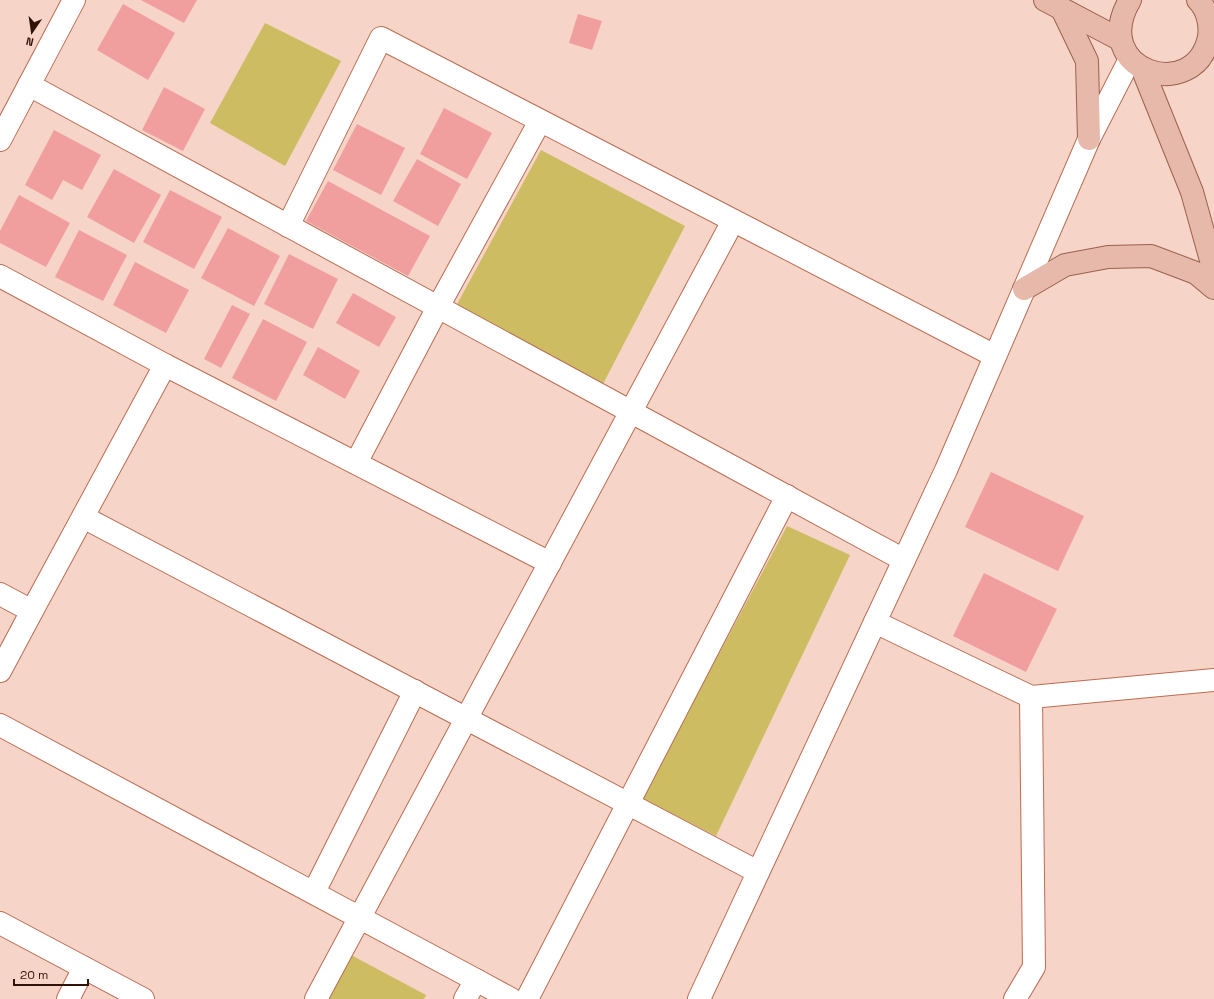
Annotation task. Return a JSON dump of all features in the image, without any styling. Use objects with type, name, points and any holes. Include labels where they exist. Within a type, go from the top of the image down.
[{"type":"main road","points":[[1130,0],[1123,12],[1120,26],[1131,56],[1192,192],[1214,270]]},
{"type":"main road","points":[[1054,5],[1154,73],[1167,75],[1180,72],[1191,66],[1201,56],[1207,45],[1207,12]]},
{"type":"main road","points":[[1054,5],[1087,61],[1088,139]]},
{"type":"main road","points":[[1207,12],[1214,60]]},
{"type":"main road","points":[[1024,289],[1065,265],[1108,256],[1150,256],[1196,273],[1214,288]]},
{"type":"street","points":[[0,140],[74,0]]},
{"type":"street","points":[[288,226],[380,38],[995,356]]},
{"type":"street","points":[[699,999],[946,470],[1088,139],[1131,56]]},
{"type":"street","points":[[29,85],[904,560]]},
{"type":"street","points":[[356,463],[438,307],[540,121]]},
{"type":"street","points":[[316,999],[733,220]]},
{"type":"street","points":[[0,276],[165,365],[550,563]]},
{"type":"street","points":[[0,670],[165,365]]},
{"type":"street","points":[[527,999],[787,496]]},
{"type":"street","points":[[83,517],[758,872]]},
{"type":"street","points":[[0,594],[32,611]]},
{"type":"street","points":[[875,622],[1031,698],[1214,680]]},
{"type":"street","points":[[314,892],[415,691]]},
{"type":"street","points":[[1015,999],[1034,967],[1031,698]]},
{"type":"street","points":[[0,725],[314,892],[511,999]]},
{"type":"street","points":[[0,923],[143,999]]},
{"type":"street","points":[[68,999],[84,968]]},
{"type":"street","points":[[465,999],[476,980]]},
{"type":"shaded area","points":[[265,23],[341,61],[285,166],[210,123]]},
{"type":"shaded area","points":[[541,150],[685,226],[602,386],[456,306]]},
{"type":"shaded area","points":[[787,526],[850,555],[716,836],[642,798]]},
{"type":"shaded area","points":[[351,955],[426,995],[424,999],[327,999]]},
{"type":"building","points":[[141,0],[197,0],[184,23]]},
{"type":"building","points":[[123,4],[175,33],[148,80],[97,50]]},
{"type":"building","points":[[578,14],[602,21],[592,50],[569,43]]},
{"type":"building","points":[[164,87],[205,109],[183,151],[142,130]]},
{"type":"building","points":[[444,108],[492,133],[467,179],[420,154]]},
{"type":"building","points":[[357,124],[405,148],[381,195],[333,170]]},
{"type":"building","points":[[54,130],[101,155],[82,190],[63,180],[52,200],[25,185]]},
{"type":"building","points":[[417,159],[461,184],[438,226],[393,201]]},
{"type":"building","points":[[114,169],[161,195],[134,243],[87,217]]},
{"type":"building","points":[[328,181],[430,236],[408,276],[306,221]]},
{"type":"building","points":[[170,190],[222,217],[194,269],[143,242]]},
{"type":"building","points":[[19,195],[70,223],[46,267],[0,243],[0,231]]},
{"type":"building","points":[[228,228],[280,256],[254,306],[201,278]]},
{"type":"building","points":[[79,230],[127,255],[103,301],[55,277]]},
{"type":"building","points":[[289,254],[338,279],[313,329],[264,304]]},
{"type":"building","points":[[135,262],[189,290],[166,333],[113,305]]},
{"type":"building","points":[[353,293],[396,317],[379,347],[336,323]]},
{"type":"building","points":[[232,305],[250,314],[221,368],[204,359]]},
{"type":"building","points":[[263,319],[307,342],[276,401],[232,378]]},
{"type":"building","points":[[318,347],[360,371],[345,399],[303,375]]},
{"type":"building","points":[[991,472],[1084,516],[1058,571],[965,527]]},
{"type":"building","points":[[984,573],[1057,609],[1026,672],[953,636]]}]
